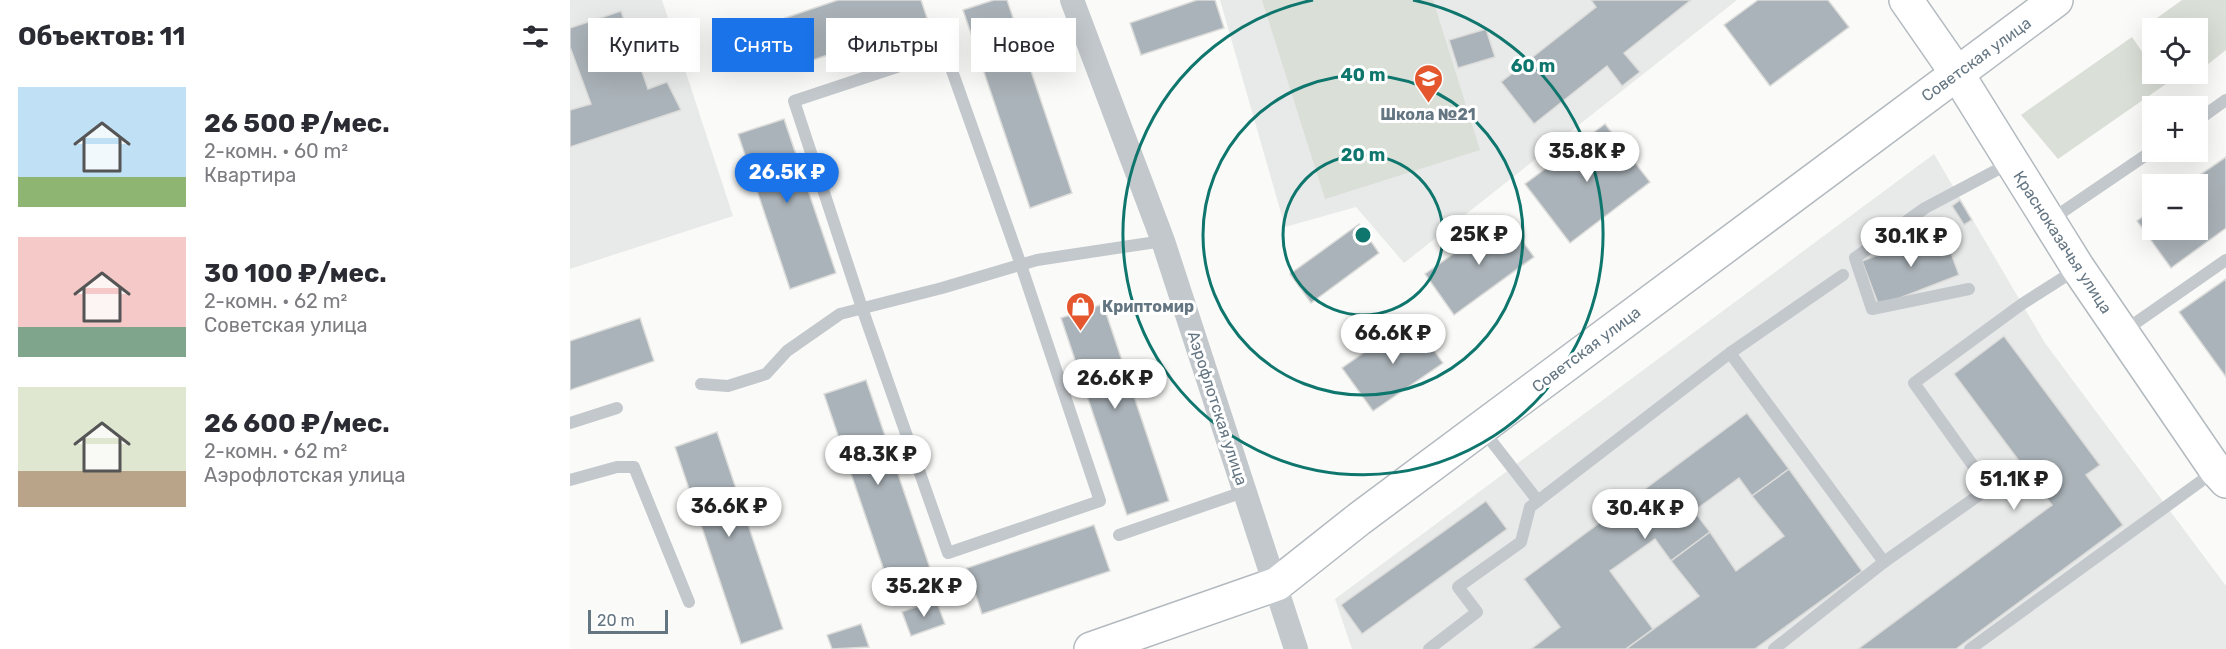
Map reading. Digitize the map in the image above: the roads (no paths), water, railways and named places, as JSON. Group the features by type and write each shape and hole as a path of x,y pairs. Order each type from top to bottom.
{"main road":[{"name":"Красноказачья улица","path":"1906,0 1956,72 2078,268 2221,475"},
{"name":"Советская улица","path":"1091,649 1277,585 1359,519 1956,72 2056,0"}],"street":[{"name":"Аэрофлотская улица","path":"1072,0 1163,241 1296,649"}],"lane":[{"path":"945,51 1021,265 1100,501 948,553 862,308 794,101 945,51"},
{"path":"2208,113 2226,100"},
{"path":"2048,222 2142,158"},
{"path":"1969,289 1872,309 1855,258 1925,208 2012,162"},
{"path":"701,384 728,386 766,374 788,351 840,314 942,288 1037,260 1163,241"},
{"path":"2122,332 2226,260"},
{"path":"1774,649 1884,562 1989,488 1914,383 2022,304 2078,268"},
{"path":"1429,649 1478,612 1458,586 1521,542 1530,507 1730,353 1843,275"},
{"path":"1730,353 1884,562"},
{"path":"570,423 618,408"},
{"path":"1481,428 1538,501"},
{"path":"570,480 617,467 634,467 689,602"},
{"path":"1970,649 2221,475"},
{"path":"1119,535 1246,491"}],"place":[{"name":"Школа №21","path":"1428,104"},
{"name":"Криптомир","path":"1081,332"}]}
